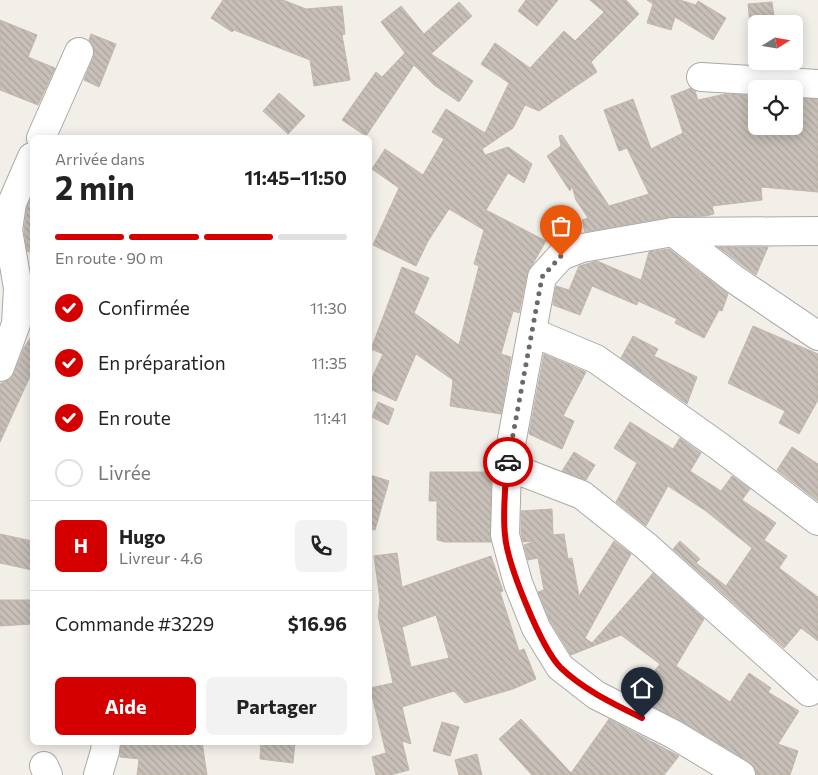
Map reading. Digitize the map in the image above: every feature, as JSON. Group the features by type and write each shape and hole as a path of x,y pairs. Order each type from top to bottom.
{"street":[{"path":"42,135 79,52"},
{"path":"701,77 818,84"},
{"path":"0,367 16,324 18,288 8,230 12,203 30,162"},
{"path":"741,775 673,734 596,695 560,667 536,628 518,583 504,535 508,466 542,277 561,256 582,248 673,232 818,231"},
{"path":"673,232 734,279 818,336"},
{"path":"532,332 596,359 720,447 818,520"},
{"path":"508,466 582,495 646,546 809,692"},
{"path":"98,775 106,751 106,745"}],"building":[{"path":"223,0 283,0 306,9 342,6 345,34 342,35 350,80 314,86 310,60 234,30 232,32 211,18"},
{"path":"526,0 558,0 537,26 518,11"},
{"path":"590,0 626,0 639,14 591,62 597,72 539,111 525,105 513,128 482,149 485,155 508,147 532,164 524,183 508,173 486,210 546,241 527,274 519,313 513,311 501,354 511,357 501,414 450,406 453,380 416,354 396,401 372,390 372,378 383,354 372,349 372,346 402,267 429,278 414,313 459,345 479,266 474,264 484,230 449,209 428,241 416,266 373,245 399,188 372,169 385,149 423,175 444,139 432,132 446,109 485,133 509,83 481,64 495,43 530,68 564,31 575,41 604,12"},
{"path":"647,0 680,0 696,5 698,1 726,18 713,40 675,17 671,30 647,23 653,4"},
{"path":"459,2 472,16 431,54 473,81 459,102 434,85 414,65 367,135 342,120 376,72 382,77 405,53 381,22 401,6 424,34"},
{"path":"772,2 774,15 749,15 748,4"},
{"path":"0,20 37,35 28,57 55,68 38,105 0,90"},
{"path":"91,34 116,44 99,87 84,80 93,58 94,50 89,40"},
{"path":"691,88 695,91 698,100 725,94 747,95 748,135 803,135 803,98 818,99 818,192 761,187 762,200 712,206 714,214 670,217 585,232 582,220 588,218 576,200 572,186 570,191 547,156 561,146 559,136 562,135 609,206 649,194 627,148 619,151 604,110 633,99 651,149 683,133 671,96"},
{"path":"279,93 305,116 288,134 263,111"},
{"path":"30,200 30,252 27,251 24,230 27,207"},
{"path":"718,247 768,247 756,275"},
{"path":"669,249 728,294 722,311 719,310 704,338 675,323 677,319 638,301 637,305 592,286 580,315 553,305 556,286 569,290 579,266 597,261 641,280 649,252"},
{"path":"753,326 818,354 818,400 799,434 779,423 785,411 728,383"},
{"path":"633,336 658,349 654,356 697,377 687,404 621,358"},
{"path":"30,338 30,376 0,442 0,384 10,379 14,373"},
{"path":"544,354 586,372 563,416 574,421 562,449 529,434"},
{"path":"378,402 394,409 388,425 372,417"},
{"path":"630,422 673,449 680,438 701,453 690,471 721,491 732,476 750,489 742,500 776,523 764,540 787,556 779,568 818,597 818,641 801,628 784,648 673,549 680,541 700,559 696,563 726,586 752,548 706,511 668,486 646,526 616,502 637,463 614,448"},
{"path":"792,447 818,464 818,501 777,470"},
{"path":"574,452 595,465 586,480 562,471"},
{"path":"430,472 491,472 491,542 445,542 437,540 437,501 429,501"},
{"path":"372,476 389,481 375,530 372,529"},
{"path":"552,509 553,535 564,534 568,559 572,558 579,596 614,541 631,554 585,638 592,643 653,573 704,619 676,666 730,702 749,673 771,688 768,692 799,711 778,744 798,751 790,775 757,775 754,767 749,762 681,721 634,697 660,664 621,635 571,655 550,621 538,592 544,590 538,558 528,560 524,545 535,541 523,542 521,533 521,511"},
{"path":"0,534 30,541 30,570 0,563"},
{"path":"397,553 402,587 491,556 503,591 500,592 519,651 524,649 536,679 513,689 465,703 454,691 402,707 411,744 402,741 409,770 390,775 376,775 372,757 386,753 372,696 372,688 393,683 378,616 380,600 374,556","holes":["436,615 449,658 411,667 402,627"]},
{"path":"0,600 30,600 30,624 0,626"},
{"path":"521,719 571,773 609,719 679,756 664,775 532,775 499,739"},
{"path":"442,722 459,727 450,756 433,751"},
{"path":"121,745 202,745 207,775 137,775 139,759 120,757"},
{"path":"261,745 295,745 293,763 260,759"},
{"path":"477,754 482,775 459,775 455,760"}],"way so far":[{"path":"508,462 542,277 561,256"}],"route":[{"path":"508,462 504,535 518,583 536,628 560,667 596,695 642,718"}]}
